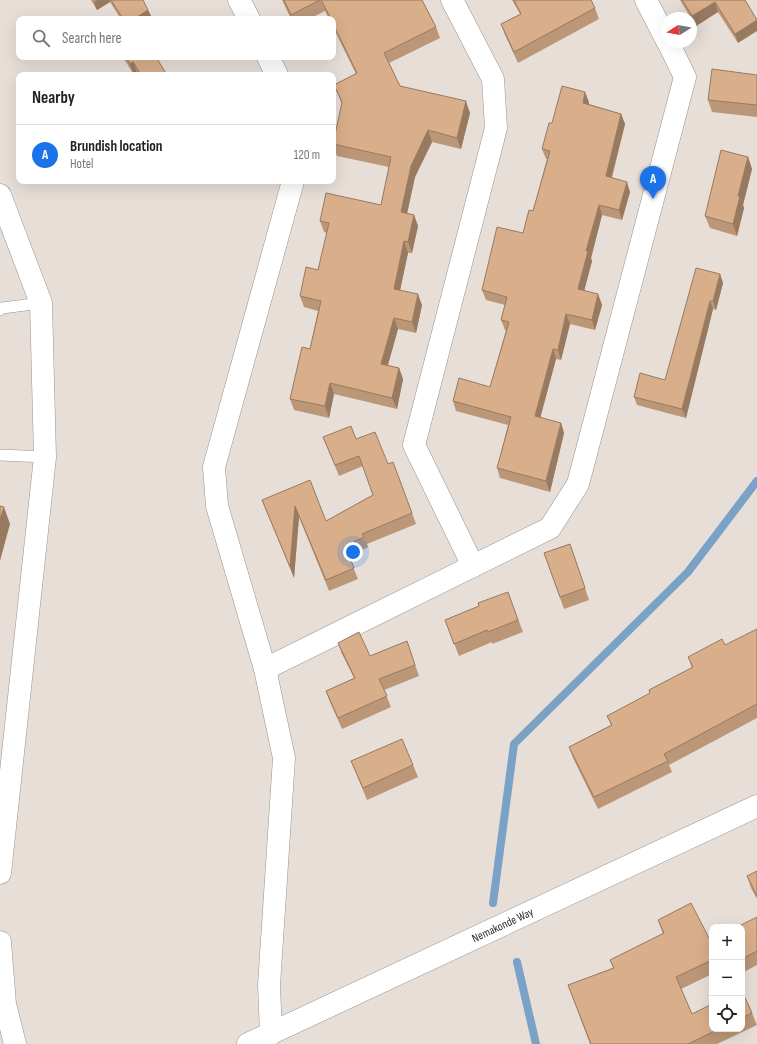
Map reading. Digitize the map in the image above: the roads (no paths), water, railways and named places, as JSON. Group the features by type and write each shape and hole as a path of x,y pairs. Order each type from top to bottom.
{"street":[{"path":"239,0 247,16"},
{"path":"452,0 493,79 496,128 414,445 473,566"},
{"path":"646,0 661,29"},
{"path":"265,669 550,528 578,484 685,77 670,48"},
{"path":"270,60 276,72"},
{"path":"271,1034 269,985 284,758 265,669 217,506 214,467 291,184"},
{"path":"0,195 41,303 45,457 0,874"},
{"name":"Nemakonde Way","path":"248,1044 757,806"},
{"path":"0,942 5,1004 15,1044"}],"lane":[{"path":"0,310 2,308 41,303"},
{"path":"0,455 45,457"}],"waterway":[{"path":"493,903 514,744 688,572 757,481"},
{"path":"517,962 536,1044"}],"place":[{"name":"Brundish location","path":"653,199"}]}
